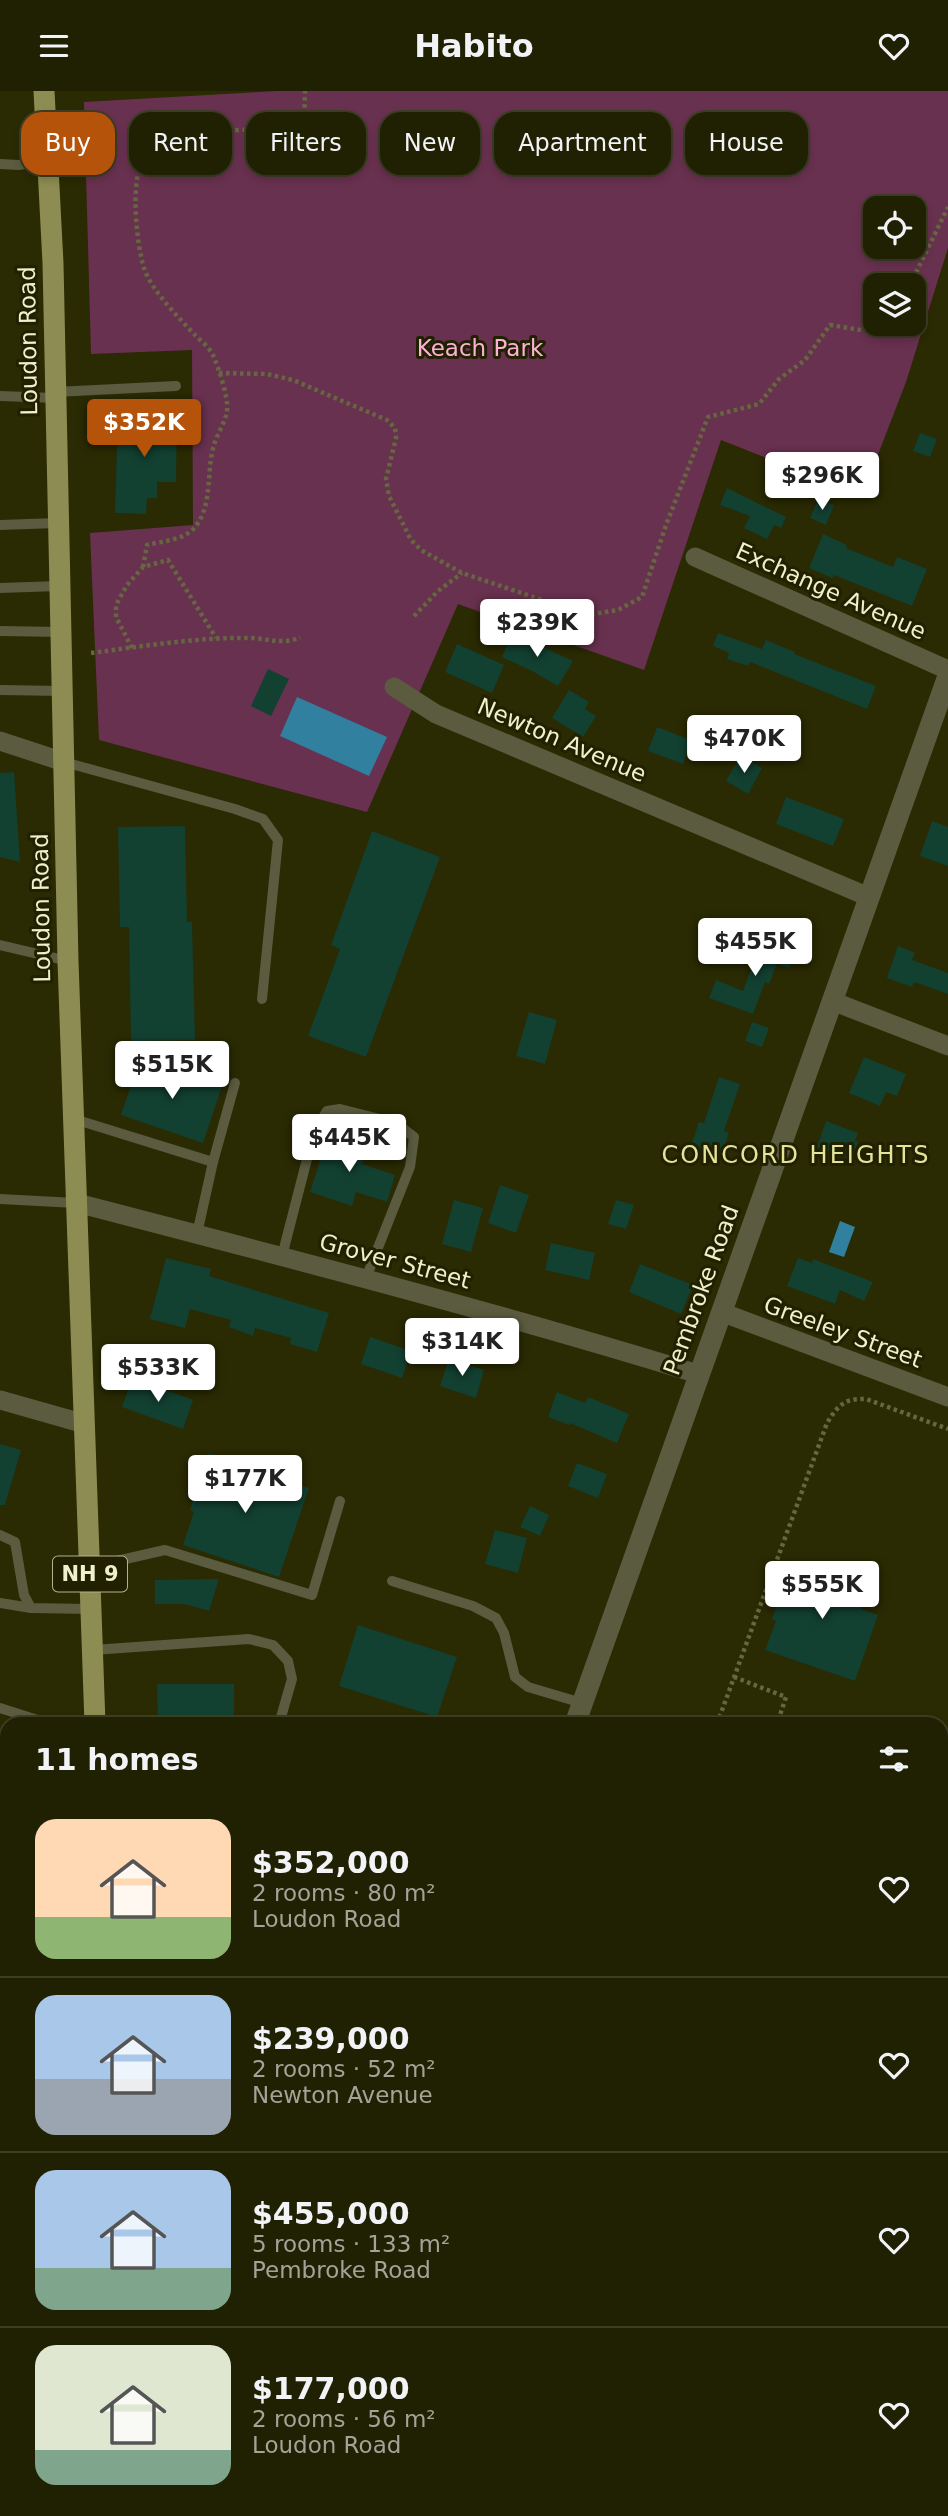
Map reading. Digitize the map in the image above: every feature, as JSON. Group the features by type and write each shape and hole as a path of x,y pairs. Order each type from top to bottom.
{"main road":[{"name":"Loudon Road","path":"44,91 45,112"},
{"name":"Loudon Road","path":"48,175 68,961 95,1717"}],"street":[{"name":"Exchange Avenue","path":"695,557 948,670"},
{"name":"Pembroke Road","path":"577,1717 869,897 940,720 948,676"},
{"name":"Newton Avenue","path":"394,687 436,713 869,897"},
{"path":"0,741 64,762"},
{"path":"832,1001 948,1046"},
{"name":"Grover Street","path":"77,1203 366,1278 698,1374"},
{"name":"Greeley Street","path":"721,1312 948,1397"},
{"path":"0,1400 85,1424"}],"lane":[{"path":"0,164 21,165"},
{"path":"0,396 55,395 176,386"},
{"path":"0,525 57,523"},
{"path":"0,588 59,586"},
{"path":"0,631 61,632"},
{"path":"0,690 63,691"},
{"path":"64,762 263,819 278,840 262,999"},
{"path":"0,945 68,961"},
{"path":"197,1234 235,1083"},
{"path":"282,1256 314,1132 327,1111 340,1109 396,1123 414,1137 410,1167 366,1278"},
{"path":"74,1119 213,1162"},
{"path":"0,1199 77,1203"},
{"path":"89,1567 165,1550 312,1595 340,1501"},
{"path":"0,1535 15,1542 24,1595 31,1608"},
{"path":"392,1581 473,1606 496,1618 504,1633 515,1677 528,1687 582,1703"},
{"path":"0,1603 31,1608 90,1609"},
{"path":"93,1650 249,1639 274,1645 288,1661 292,1679 281,1717"},
{"path":"0,1708 28,1717"}],"path":[{"path":"132,648 116,618 116,605 127,585 143,567 147,545 181,537 194,529 204,514 214,445 228,409 212,353 152,284 145,269 140,248 137,177 143,164 157,150 175,139 231,131 278,129 297,134 304,125 305,91"},
{"path":"916,273 948,207"},
{"path":"219,373 267,374 293,380 387,420 395,428 396,438 386,479 389,496 411,540 421,550 463,573 587,615 618,610 642,597 666,525 708,417 760,404 779,379 805,360 830,324 863,329"},
{"path":"143,567 168,560 216,638"},
{"path":"414,616 438,591 463,573"},
{"path":"91,653 216,638 290,642 300,637"},
{"path":"719,1717 827,1423 840,1403 853,1398 866,1399 948,1429"},
{"path":"734,1677 786,1697 779,1717"}],"green space":[{"name":"Keach Park","path":"276,91 948,91 948,248 926,318 926,273 863,273 863,336 920,336 906,382 862,496 721,440 644,670 458,604 367,812 99,740 90,533 193,525 192,350 91,354 86,175 115,175 115,112 84,112 84,102"}],"water":[{"path":"297,697 387,737 369,776 280,736"},
{"path":"840,1221 855,1227 844,1257 829,1252"}],"building":[{"path":"118,413 177,415 176,482 157,482 157,498 147,498 146,514 115,513"},
{"path":"920,433 937,439 930,457 913,451"},
{"path":"727,488 786,517 781,528 774,525 767,539 744,528 750,516 720,505"},
{"path":"818,499 834,505 826,525 810,518"},
{"path":"823,534 847,545 846,548 893,567 897,557 927,569 912,606 809,568"},
{"path":"512,633 573,661 558,686 502,657"},
{"path":"718,633 762,649 766,640 795,652 794,654 876,686 867,709 750,662 748,666 727,659 729,653 713,646"},
{"path":"457,644 504,665 492,693 445,672"},
{"path":"268,669 289,679 271,716 251,706"},
{"path":"569,690 589,702 585,709 596,716 583,737 552,718"},
{"path":"657,727 691,740 683,764 648,751"},
{"path":"741,755 762,768 748,794 726,781"},
{"path":"14,772 20,862 0,857 0,773"},
{"path":"786,797 844,819 833,846 776,824"},
{"path":"932,821 948,827 948,866 920,856"},
{"path":"185,826 187,922 192,922 195,1040 131,1041 129,927 120,927 118,827"},
{"path":"372,831 440,857 366,1057 308,1036 340,949 331,945"},
{"path":"771,937 797,947 789,968 777,963 769,984 765,982 753,1014 709,998 716,980 743,991 756,955 763,958"},
{"path":"898,946 915,953 912,960 948,973 948,994 914,982 912,987 887,978"},
{"path":"529,1012 557,1020 545,1064 516,1056"},
{"path":"752,1022 769,1028 762,1047 745,1041"},
{"path":"864,1057 906,1074 897,1096 886,1092 880,1106 849,1093"},
{"path":"140,1059 222,1086 203,1143 121,1115"},
{"path":"719,1077 740,1084 724,1131 729,1133 721,1156 691,1146 699,1122 704,1123"},
{"path":"826,1121 858,1133 852,1159 817,1147"},
{"path":"328,1136 367,1148 362,1164 395,1175 387,1202 356,1192 352,1206 310,1192"},
{"path":"500,1185 529,1195 516,1233 488,1223"},
{"path":"454,1200 483,1208 471,1252 442,1244"},
{"path":"616,1200 634,1205 626,1229 608,1224"},
{"path":"551,1243 595,1253 589,1280 545,1270"},
{"path":"166,1258 211,1269 209,1276 329,1313 317,1352 290,1344 291,1338 255,1328 253,1336 229,1327 231,1320 190,1309 185,1328 150,1319"},
{"path":"798,1258 812,1263 813,1259 873,1282 864,1301 840,1290 835,1304 787,1286"},
{"path":"640,1264 693,1285 681,1314 629,1292"},
{"path":"370,1337 411,1351 402,1378 361,1364"},
{"path":"449,1359 484,1370 476,1398 440,1386"},
{"path":"132,1378 193,1400 183,1429 122,1407"},
{"path":"557,1392 585,1403 588,1397 629,1414 617,1443 570,1423 569,1425 548,1417"},
{"path":"0,1444 21,1450 5,1505 0,1505"},
{"path":"209,1453 309,1488 279,1577 183,1545 194,1512 190,1510"},
{"path":"577,1463 607,1474 598,1498 568,1486"},
{"path":"530,1506 549,1515 540,1536 520,1527"},
{"path":"495,1530 527,1538 518,1573 485,1564"},
{"path":"793,1560 869,1587 861,1609 878,1615 855,1681 765,1650 776,1621 772,1619"},
{"path":"219,1579 209,1611 185,1604 155,1604 155,1580"},
{"path":"358,1625 457,1657 437,1717 339,1686"},
{"path":"157,1684 234,1684 234,1717 158,1717"}],"district":[{"name":"CONCORD HEIGHTS","path":"796,1155"}]}
